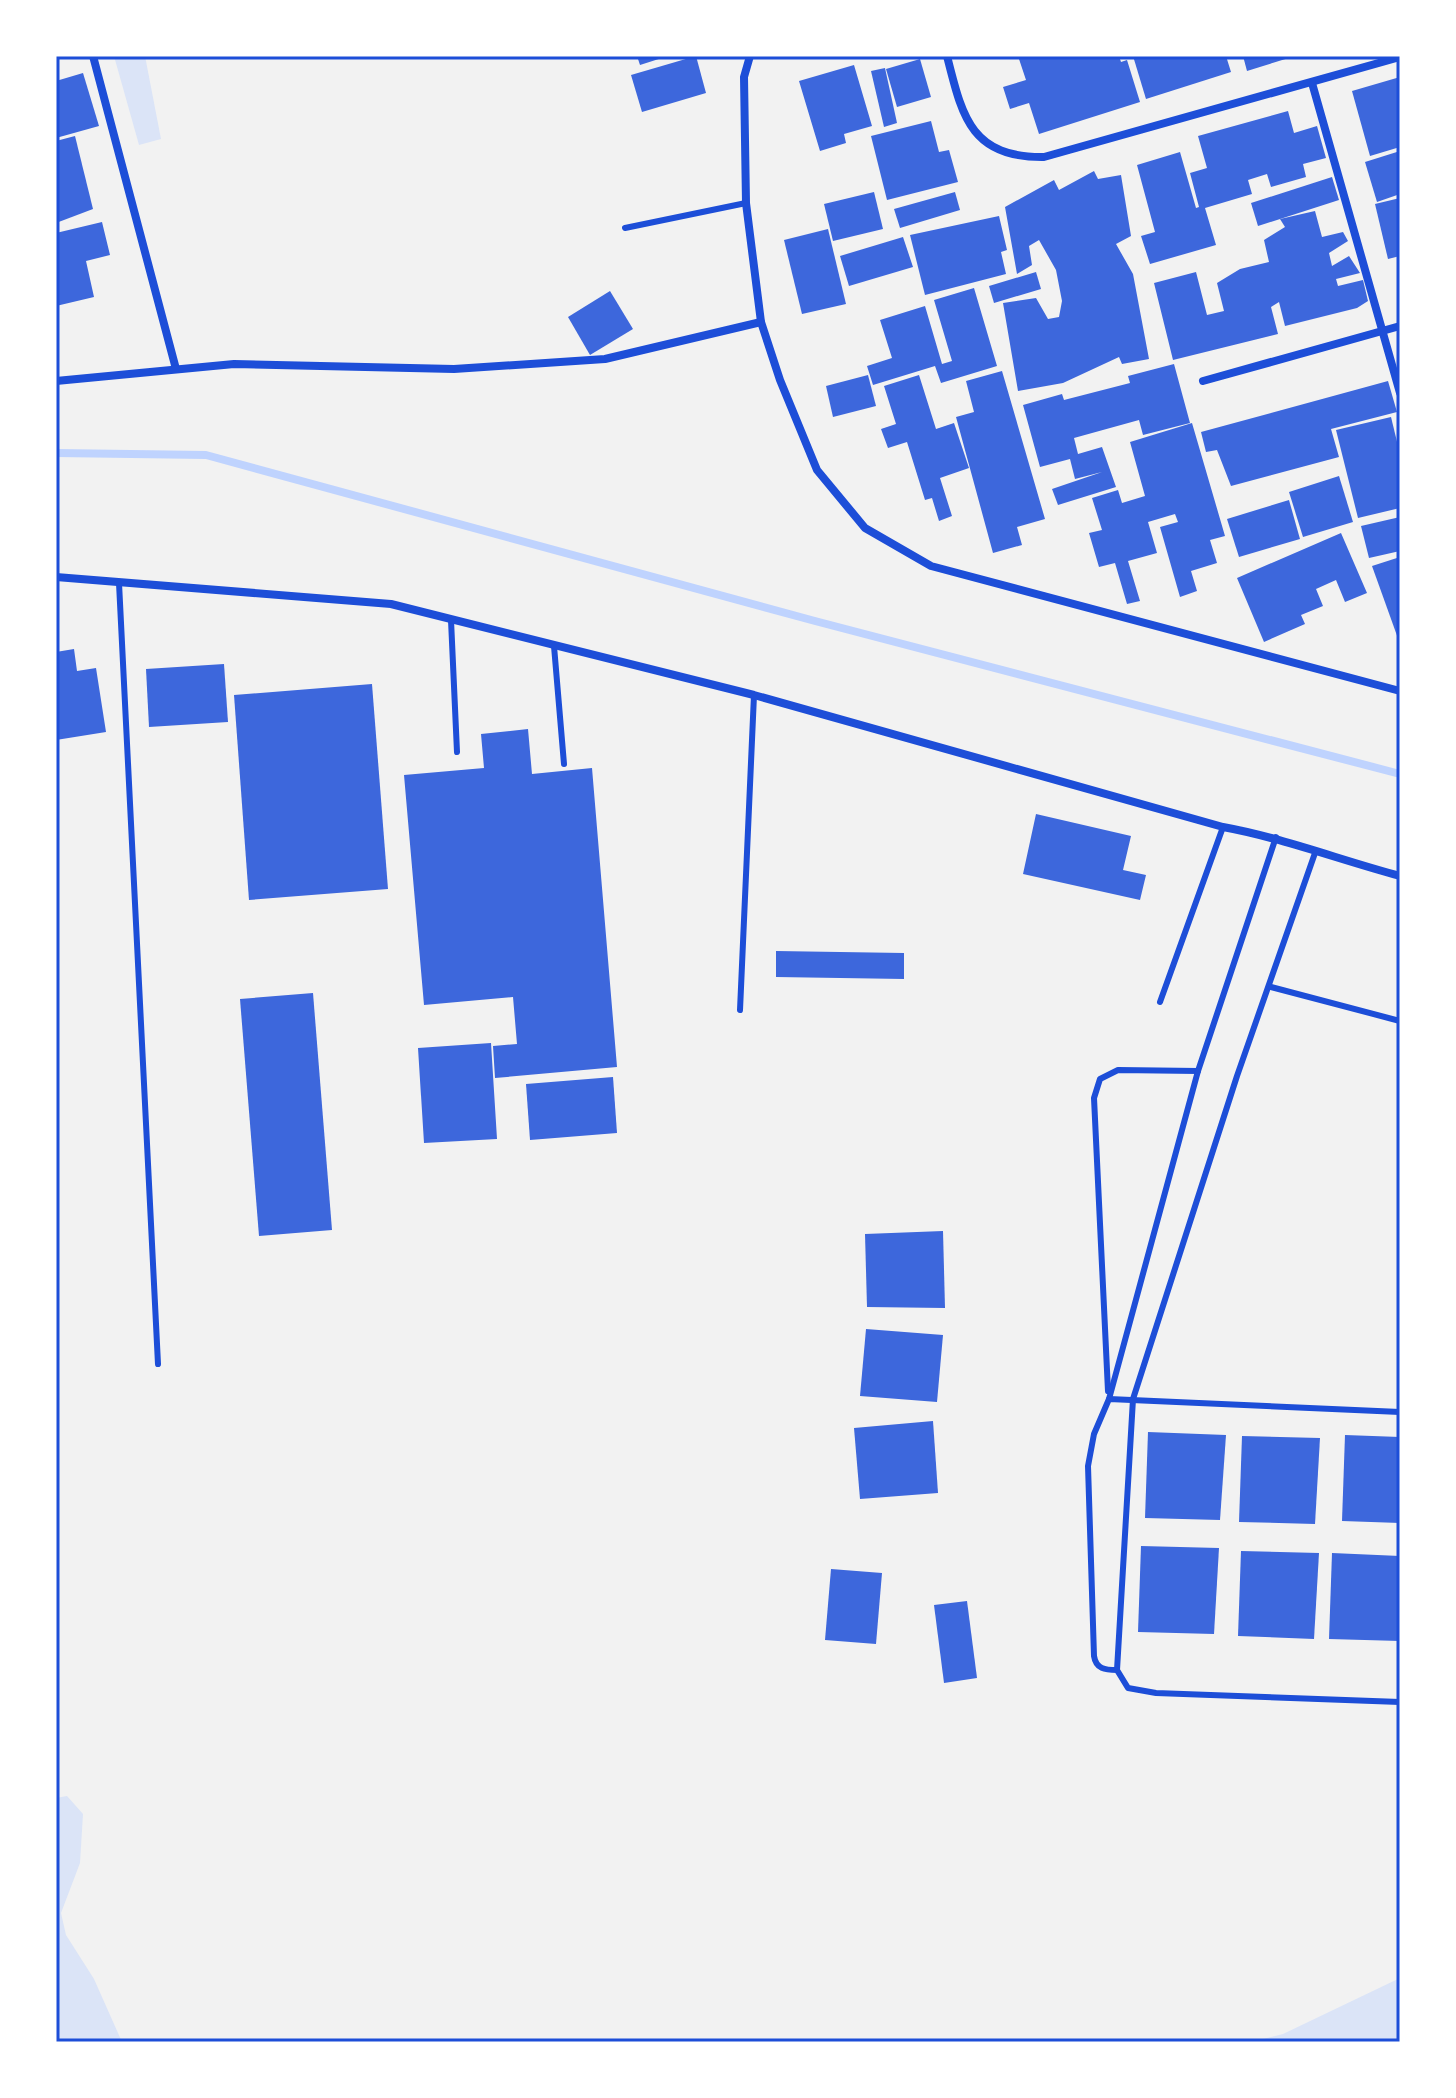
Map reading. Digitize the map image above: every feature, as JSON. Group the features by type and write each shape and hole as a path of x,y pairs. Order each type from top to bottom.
{"street":[{"path":"93,56 176,369"},
{"path":"750,56 744,77 746,203 761,322 817,470 865,528 931,566 1400,691"},
{"path":"947,56 963,116 980,137 1023,157 1044,157 1396,58"},
{"path":"1312,83 1400,393"},
{"path":"56,381 234,364 454,369 605,359 761,322"},
{"path":"1203,381 1400,326"},
{"path":"56,577 391,604 754,695 1223,827 1276,837 1315,853 1400,876"}],"lane":[{"path":"625,228 746,203"},
{"path":"119,583 158,1364"},
{"path":"451,620 457,752"},
{"path":"554,646 564,764"},
{"path":"740,1010 754,695"},
{"path":"1160,1002 1223,827"},
{"path":"1117,1670 1103,1670 1095,1663 1094,1656 1088,1466 1094,1434 1109,1399 1198,1071 1276,837"},
{"path":"1315,853 1271,987 1237,1076 1133,1399 1117,1670 1128,1688 1156,1693 1400,1702"},
{"path":"1271,987 1400,1021"},
{"path":"1109,1399 1094,1098 1100,1079 1118,1070 1198,1071"},
{"path":"1109,1399 1400,1412"}],"shaded area":[{"path":"114,56 145,56 161,139 139,145"},
{"path":"67,1796 83,1814 80,1863 61,1913 66,1935 94,1979 122,2042 56,2042 56,1798"},
{"path":"1400,1978 1400,2042 1251,2042 1283,2034"}],"building":[{"path":"637,56 665,56 665,57 640,65"},
{"path":"696,56 706,93 642,112 631,75"},
{"path":"1018,56 1119,56 1121,62 1127,60 1140,102 1039,134 1029,103 1010,109 1003,87 1026,80"},
{"path":"1133,56 1226,56 1231,72 1146,99"},
{"path":"1243,56 1292,56 1292,57 1247,71"},
{"path":"920,59 931,97 897,107 886,69"},
{"path":"854,65 872,126 844,134 846,143 820,151 799,81"},
{"path":"885,68 897,123 884,127 871,71"},
{"path":"83,73 99,126 56,138 56,81"},
{"path":"1400,77 1400,147 1370,156 1352,91"},
{"path":"1288,111 1294,133 1317,126 1326,158 1303,164 1306,177 1271,187 1267,174 1248,180 1252,194 1205,208 1216,245 1150,264 1141,236 1155,232 1137,165 1180,152 1196,208 1199,207 1190,173 1207,168 1198,136"},
{"path":"931,121 939,152 949,150 958,182 887,200 871,136"},
{"path":"75,136 93,209 56,223 56,141"},
{"path":"1400,151 1400,194 1377,202 1365,162"},
{"path":"1094,171 1098,179 1121,175 1131,236 1116,244 1133,274 1149,359 1122,364 1119,357 1063,383 1018,391 1003,303 1036,298 1048,319 1059,317 1062,301 1056,270 1039,240 1029,246 1032,265 1017,274 1005,207 1054,180 1059,190"},
{"path":"1332,177 1339,200 1258,226 1251,203"},
{"path":"874,192 883,229 833,241 824,204"},
{"path":"955,192 960,210 900,228 894,209"},
{"path":"1400,198 1400,256 1388,259 1375,204"},
{"path":"1315,211 1322,237 1343,232 1348,241 1329,253 1332,266 1349,256 1360,273 1336,279 1338,286 1363,280 1368,301 1357,308 1285,326 1279,302 1271,307 1278,334 1173,360 1154,283 1196,272 1207,315 1224,311 1217,283 1240,269 1269,262 1264,240 1285,227 1280,219"},
{"path":"999,216 1007,250 1001,252 1006,274 925,295 910,235"},
{"path":"102,222 110,255 86,261 94,297 56,306 56,233"},
{"path":"828,229 846,304 802,314 784,240"},
{"path":"903,237 913,267 849,286 840,256"},
{"path":"1036,272 1041,289 994,303 989,286"},
{"path":"974,288 997,366 941,383 935,366 873,385 867,366 892,358 880,320 925,306 942,364 952,361 934,300"},
{"path":"610,291 633,329 590,355 568,317"},
{"path":"1174,364 1190,423 1143,435 1139,420 1074,438 1078,454 1102,447 1116,487 1058,505 1052,489 1102,472 1075,479 1070,459 1040,467 1023,405 1062,394 1064,400 1130,383 1128,376"},
{"path":"1002,371 1045,519 1017,527 1022,545 993,553 956,417 974,412 966,381"},
{"path":"868,375 876,406 833,417 826,386"},
{"path":"919,375 936,429 954,423 969,468 940,478 952,516 939,521 932,498 925,500 907,442 888,448 881,429 896,424 884,386"},
{"path":"1388,381 1397,412 1331,429 1339,457 1231,486 1217,450 1206,452 1201,432"},
{"path":"1391,417 1400,454 1400,508 1358,518 1336,430"},
{"path":"1192,423 1225,536 1210,540 1217,563 1191,571 1197,591 1180,597 1160,527 1178,522 1175,514 1148,522 1157,553 1128,561 1140,601 1127,604 1115,563 1099,567 1089,533 1102,530 1092,498 1118,490 1122,503 1145,496 1130,442"},
{"path":"1339,476 1353,522 1303,537 1289,492"},
{"path":"1289,500 1300,539 1239,557 1227,519"},
{"path":"1400,517 1400,551 1369,558 1361,526"},
{"path":"1341,533 1367,593 1345,602 1336,580 1316,589 1323,606 1301,615 1305,624 1264,642 1237,578"},
{"path":"1400,557 1400,644 1372,566"},
{"path":"74,649 77,671 96,668 106,732 56,740 56,652"},
{"path":"224,664 228,722 149,727 146,669"},
{"path":"372,684 388,889 249,900 234,695"},
{"path":"528,729 532,774 592,768 617,1067 495,1078 493,1046 517,1044 513,997 424,1005 404,775 484,768 481,734"},
{"path":"1036,814 1131,836 1123,870 1146,875 1140,900 1023,874"},
{"path":"776,951 904,953 904,979 776,977"},
{"path":"313,993 332,1230 259,1236 240,999"},
{"path":"491,1043 497,1139 424,1143 418,1048"},
{"path":"613,1077 617,1133 530,1140 526,1084"},
{"path":"943,1231 945,1308 867,1307 865,1234"},
{"path":"866,1329 943,1335 937,1402 860,1396"},
{"path":"933,1421 938,1493 860,1499 854,1428"},
{"path":"1148,1432 1226,1435 1220,1520 1145,1518"},
{"path":"1345,1435 1400,1437 1400,1523 1342,1521"},
{"path":"1242,1436 1320,1438 1315,1524 1239,1522"},
{"path":"1141,1546 1219,1548 1214,1634 1138,1632"},
{"path":"1241,1551 1319,1553 1314,1639 1238,1636"},
{"path":"1332,1553 1400,1556 1400,1641 1329,1639"},
{"path":"831,1569 882,1573 876,1644 825,1640"},
{"path":"967,1601 977,1678 944,1683 934,1605"}],"waterway":[{"path":"56,453 206,455 815,621 1400,774"}]}
